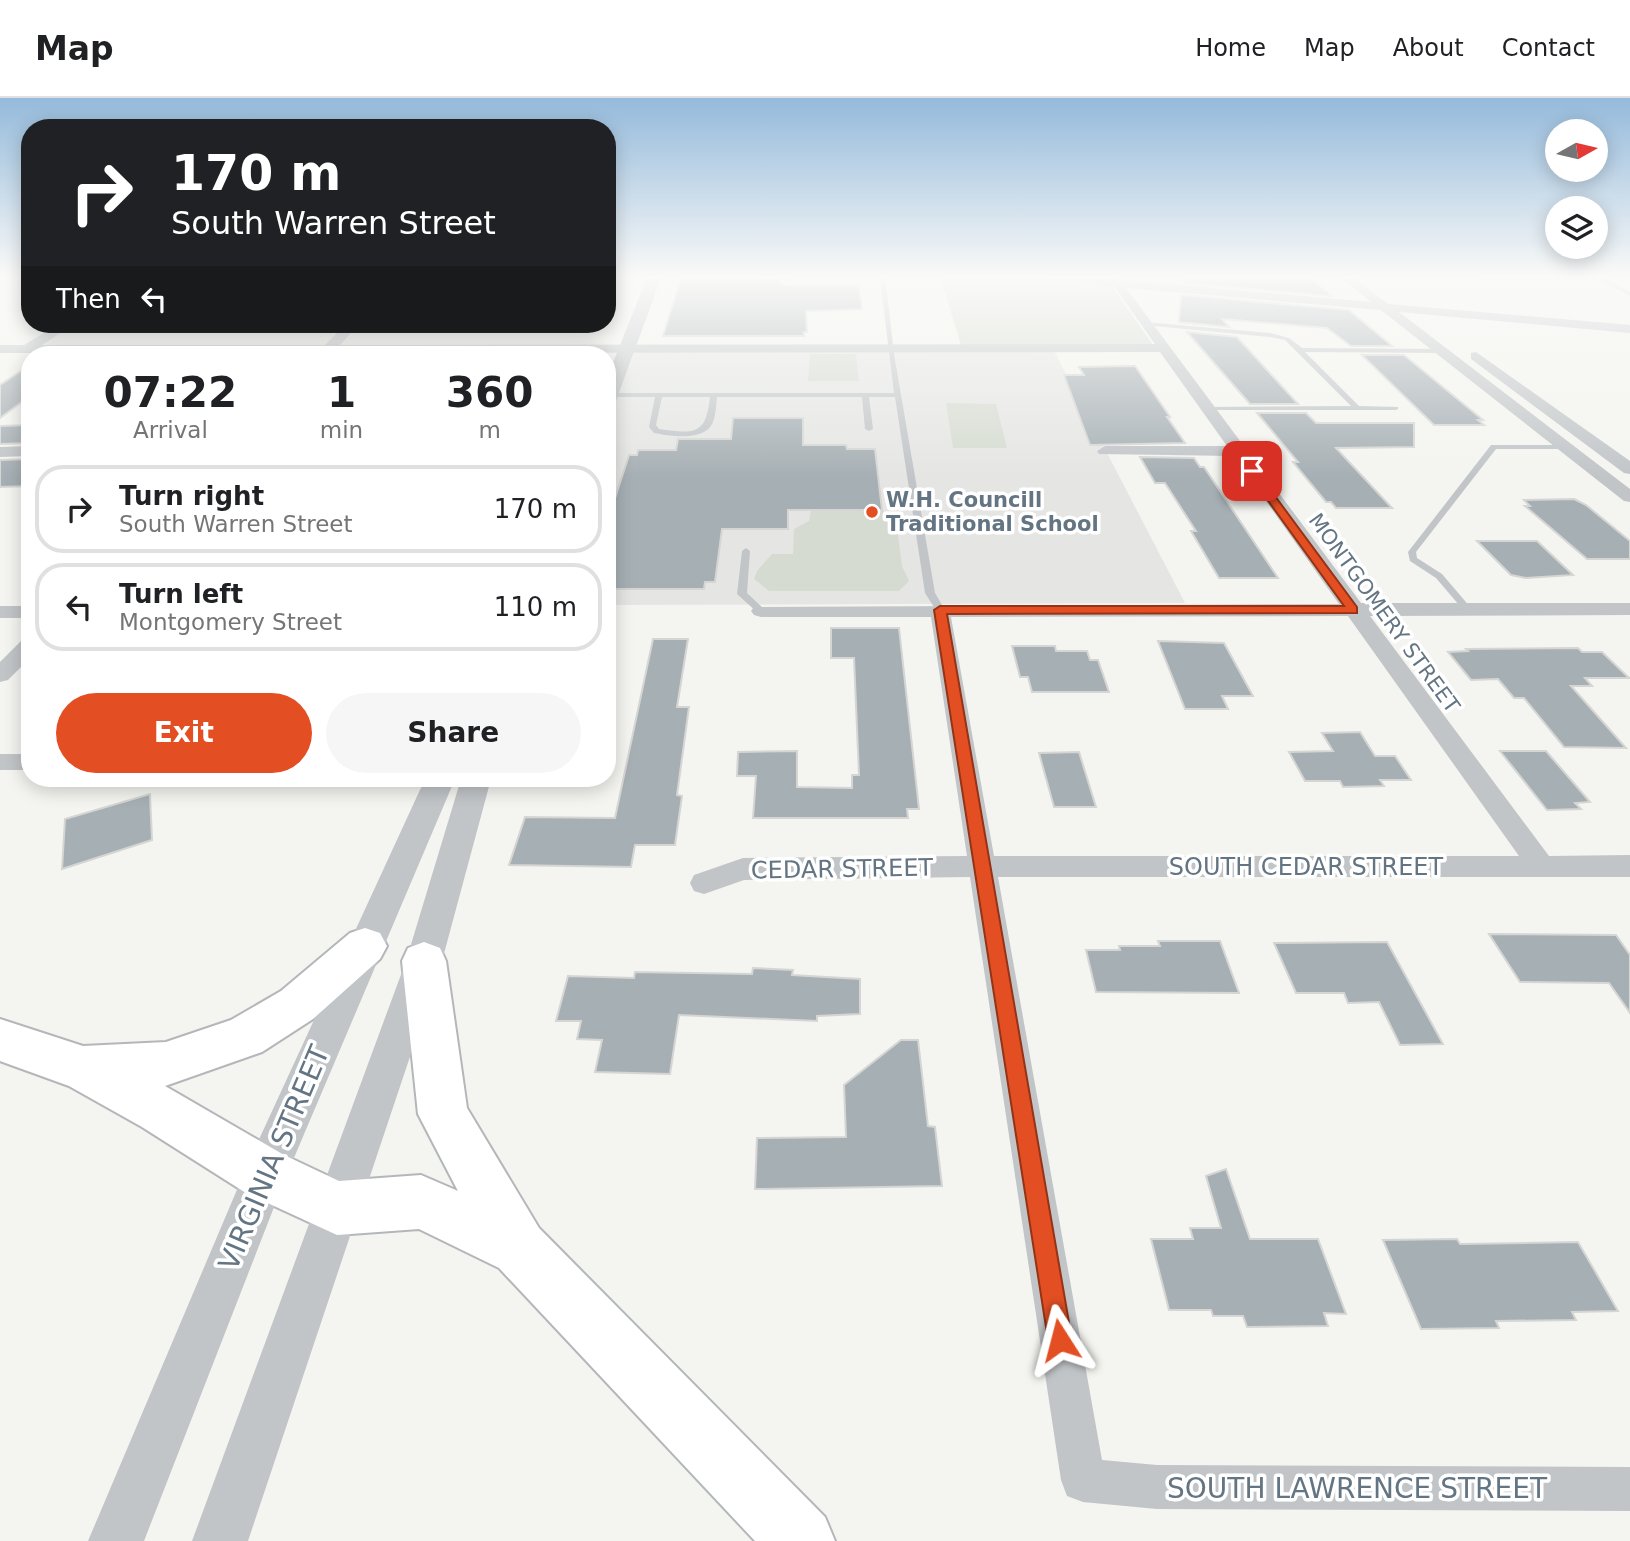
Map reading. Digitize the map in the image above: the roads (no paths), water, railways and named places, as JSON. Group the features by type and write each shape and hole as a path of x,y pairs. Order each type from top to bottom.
{"highway":[{"path":"84,1069 166,1064 245,1037 297,1006 365,946"},
{"path":"424,961 443,1114 519,1248 801,1541"},
{"path":"0,1040 84,1069 160,1110 265,1174 337,1208 421,1202 519,1248"}],"street":[{"path":"616,377 629,342"},
{"name":"MONTGOMERY STREET","path":"1159,342 1541,866"},
{"path":"1430,342 1630,497"},
{"path":"616,348 1163,348"},
{"path":"1441,351 1464,348 1630,468"},
{"path":"0,349 21,349"},
{"path":"0,366 21,353"},
{"path":"1565,447 1630,450"},
{"path":"1105,451 1237,451"},
{"path":"0,452 21,452"},
{"path":"761,611 1630,609"},
{"path":"940,610 983,868"},
{"path":"0,612 21,612"},
{"path":"0,675 21,654"},
{"path":"0,762 21,762"},
{"name":"VIRGINIA STREET","path":"116,1541 265,1174 436,787"},
{"path":"220,1541 424,961 474,787"},
{"name":"SOUTH CEDAR STREET","path":"983,868 1630,866"},
{"name":"CEDAR STREET","path":"704,883 743,869 983,868"},
{"name":"SOUTH LAWRENCE STREET","path":"983,868 1083,1480 1157,1487 1630,1489"}],"lane":[{"path":"891,342 930,593 940,610"},
{"path":"1291,342 1357,408"},
{"path":"1300,350 1441,351"},
{"path":"659,396 652,425 657,431 693,432 704,429 709,424 715,395"},
{"path":"865,395 869,429"},
{"path":"616,398 898,395"},
{"path":"1206,408 1396,408"},
{"path":"1468,610 1439,576 1413,559 1412,552 1494,447 1565,447"},
{"path":"746,551 742,594 761,611"}],"place":[{"name":"W.H. Councill Traditional School","path":"872,512"}]}
